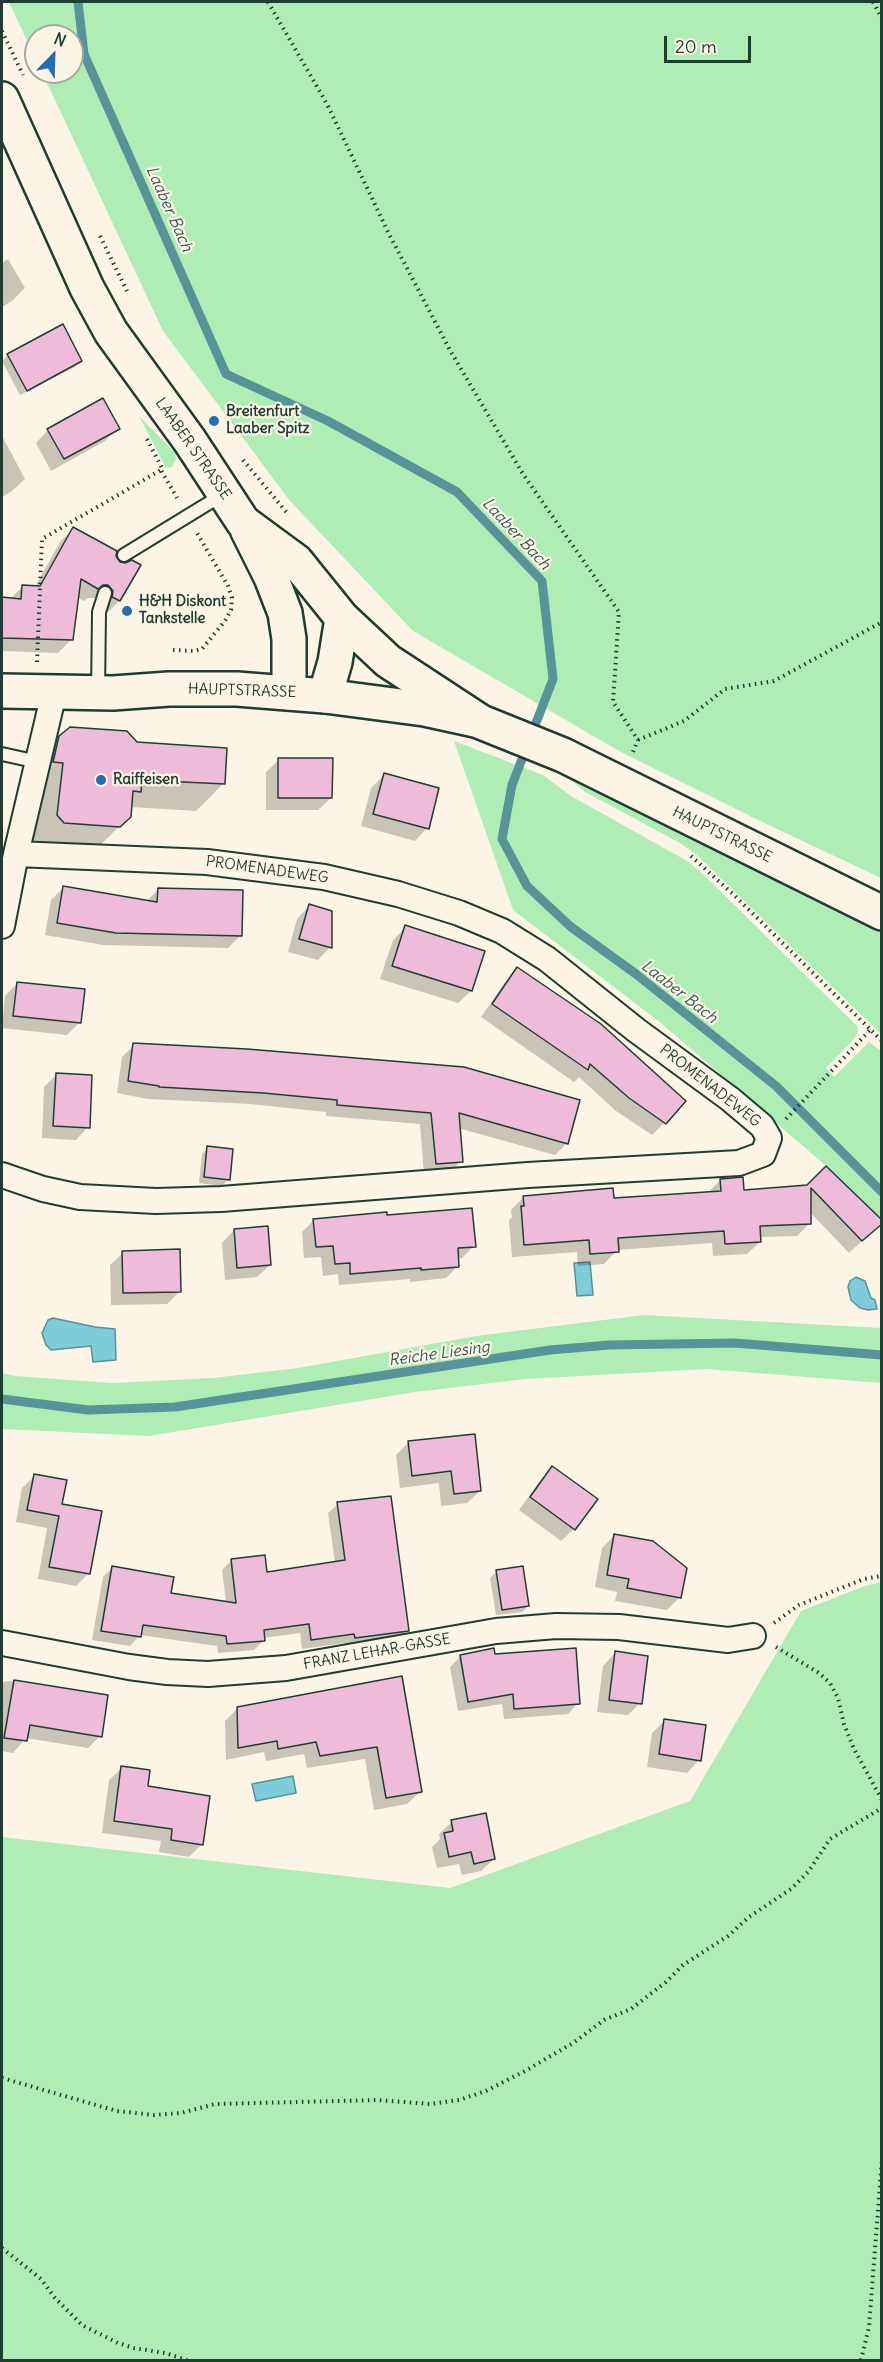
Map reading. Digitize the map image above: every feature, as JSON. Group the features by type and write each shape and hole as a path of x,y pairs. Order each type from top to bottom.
{"main road":[{"name":"LAABER STRASSE","path":"13,89 87,288 111,332 190,441 243,522 296,561 342,618 388,661 484,723"},
{"path":"243,522 271,578 285,613 289,639 289,693"},
{"path":"325,696 335,662 342,618"},
{"name":"HAUPTSTRASSE","path":"2,691 98,693 169,689 237,689 325,696 424,710 484,723 562,754 882,914"}],"street":[{"path":"2,926 16,854 54,693"},
{"name":"PROMENADEWEG","path":"2,1175 43,1189 80,1197 156,1201 221,1199 528,1175 739,1163 763,1154 769,1138 762,1126 730,1099 636,1030 547,959 502,931 459,913 398,894 324,877 207,862 16,854"},
{"name":"FRANZ LEHAR-GASSE","path":"2,1643 167,1672 208,1674 286,1668 496,1631 556,1626 619,1627 728,1640 753,1636"}],"lane":[{"path":"124,555 223,494"},
{"path":"98,693 99,612 105,593"},
{"path":"2,754 38,762"}],"path":[{"path":"268,2 327,104 390,236 451,352 523,474 619,612 612,702 638,740"},
{"path":"873,2 882,19"},
{"path":"2,31 13,89"},
{"path":"95,225 130,298"},
{"path":"242,459 290,517"},
{"path":"37,662 42,538 161,470 228,586 232,598 231,610 225,621 202,649 173,650"},
{"path":"628,763 638,740 684,721 725,690 774,681 882,622"},
{"path":"683,852 693,857 734,895 882,1041"},
{"path":"790,1116 870,1030"},
{"path":"882,1576 864,1579 799,1605 753,1636 801,1661 830,1683 838,1698 844,1724 854,1749 882,1800"},
{"path":"2,2078 117,2111 154,2115 181,2113 214,2104 378,2100 430,2104 459,2100 486,2091 525,2071 573,2043 604,2020 631,2009 666,1982 682,1965 728,1936 749,1917 791,1889 808,1872 830,1839 882,1808"},
{"path":"861,2361 869,2327 882,2159"},
{"path":"2,2248 41,2279 63,2307 82,2325 126,2346 165,2353 187,2361"}],"green space":[{"path":"9,2 881,2 881,878 619,751 413,631 290,501 163,331 48,84 84,84 84,24 24,24 24,34"},
{"path":"139,416 175,453 176,459 172,467 166,468"},
{"path":"454,741 543,775 571,796 689,862 706,877 858,1027 855,1038 826,1068 834,1077 869,1042 881,1051 881,1220 826,1166 661,1023 513,910"},
{"path":"569,778 881,931 881,1034 698,856 680,843 585,792"},
{"path":"644,1315 881,1328 881,1383 707,1369 526,1379 415,1392 149,1436 2,1429 2,1373 15,1376 112,1383 213,1378 298,1368 476,1336"},
{"path":"881,1582 881,2360 2,2360 2,1837 450,1888 690,1801 801,1611"}],"water":[{"path":"590,1262 593,1295 577,1296 574,1263"},
{"path":"856,1277 865,1281 877,1309 860,1308 851,1300 848,1287 850,1281"},
{"path":"53,1318 115,1329 116,1360 93,1362 91,1346 51,1350 46,1345 42,1333 48,1320"},
{"path":"293,1776 296,1793 256,1801 252,1784"}],"building":[{"path":"63,324 82,361 27,391 7,354"},
{"path":"103,398 120,429 64,459 47,429"},
{"path":"73,527 117,551 116,556 120,562 125,563 132,560 141,565 120,601 112,597 113,591 108,585 103,585 98,589 81,579 73,640 2,638 2,597 21,599 22,585 40,586"},
{"name":"Raiffeisen","path":"70,727 127,731 137,742 227,748 225,784 142,780 141,792 133,791 131,817 120,827 64,823 57,815 63,763 53,762 59,736"},
{"path":"278,758 333,758 332,798 278,798"},
{"path":"384,773 439,788 429,829 373,814"},
{"path":"63,886 157,902 158,888 243,890 242,936 116,933 57,923"},
{"path":"309,904 332,911 332,948 299,939"},
{"path":"405,925 485,951 472,991 392,966"},
{"path":"517,967 601,1024 686,1101 666,1124 629,1098 590,1064 588,1070 492,1004"},
{"path":"17,982 85,989 81,1023 13,1016"},
{"path":"133,1043 247,1049 464,1067 580,1100 568,1144 459,1113 463,1162 436,1164 431,1113 337,1105 337,1100 159,1087 128,1081"},
{"path":"56,1073 92,1075 90,1128 53,1126"},
{"path":"207,1146 233,1149 230,1180 204,1177"},
{"path":"826,1166 882,1220 882,1224 862,1241 811,1188 811,1224 760,1226 761,1242 725,1244 724,1231 618,1238 619,1252 590,1254 589,1240 524,1245 521,1206 524,1206 523,1196 613,1188 614,1198 721,1191 720,1179 743,1177 744,1190 807,1185"},
{"path":"472,1208 476,1247 458,1248 459,1267 350,1274 350,1263 335,1264 333,1246 316,1247 313,1219 387,1212 387,1215"},
{"path":"268,1226 271,1265 237,1268 234,1229"},
{"path":"180,1249 181,1292 123,1293 122,1251"},
{"path":"475,1434 481,1491 454,1494 451,1471 412,1476 408,1441"},
{"path":"552,1466 598,1499 575,1530 530,1497"},
{"path":"34,1474 67,1480 62,1504 102,1511 90,1574 49,1567 59,1516 27,1510"},
{"path":"391,1496 409,1631 355,1638 354,1634 311,1640 309,1624 264,1630 265,1641 227,1644 226,1636 143,1625 141,1637 101,1631 112,1566 174,1577 171,1593 236,1603 231,1559 265,1555 267,1572 345,1560 337,1502"},
{"path":"614,1534 653,1541 687,1568 681,1598 627,1588 629,1579 607,1575"},
{"path":"523,1566 529,1606 502,1610 496,1570"},
{"path":"494,1648 495,1654 576,1648 580,1704 514,1709 513,1694 468,1702 460,1655"},
{"path":"615,1651 648,1656 642,1704 609,1700"},
{"path":"402,1676 422,1792 386,1798 377,1747 320,1756 316,1742 278,1749 277,1741 238,1748 237,1707"},
{"path":"14,1680 108,1695 102,1737 30,1725 27,1741 4,1738"},
{"path":"664,1719 706,1725 701,1761 659,1754"},
{"path":"121,1766 150,1770 148,1786 210,1796 203,1845 171,1840 172,1829 114,1821"},
{"path":"486,1813 495,1859 474,1864 471,1852 449,1857 444,1833 453,1831 451,1820"}],"waterway":[{"name":"Laaber Bach","path":"78,2 84,54 226,374 328,421 457,492 542,581 553,679 512,785 502,839 527,886 571,927 636,974 776,1086 882,1192"},
{"name":"Reiche Liesing","path":"2,1399 88,1410 175,1407 550,1350 609,1345 735,1343 882,1355"}],"place":[{"name":"Breitenfurt Laaber Spitz","path":"214,421"},
{"name":"H&H Diskont Tankstelle","path":"127,611"},
{"name":"Raiffeisen","path":"101,780"}]}
